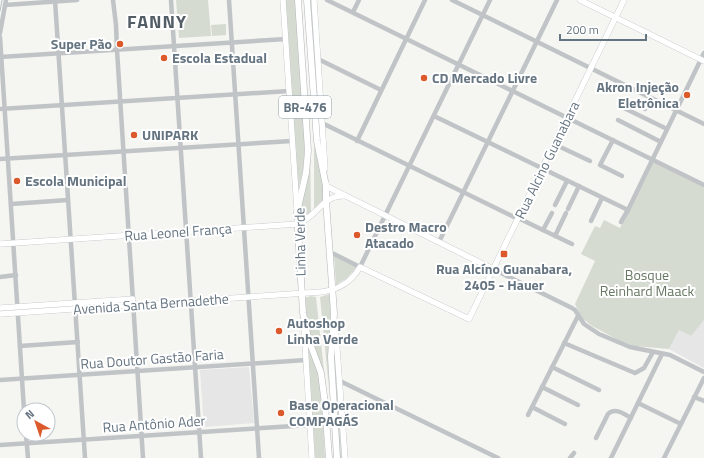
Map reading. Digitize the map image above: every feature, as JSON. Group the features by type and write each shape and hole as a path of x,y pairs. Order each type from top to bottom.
{"highway":[{"name":"Linha Verde","path":"298,0 308,156 306,173 297,212 303,313 308,338 321,373 329,458"},
{"name":"Linha Verde","path":"307,0 317,141 326,186 333,290 334,313 331,357 337,458"}],"main road":[{"path":"283,0 297,212"},
{"path":"314,0 326,186 494,269"},
{"path":"580,0 702,60"},
{"name":"Rua Alcino Guanabara","path":"360,267 469,319 624,0"},
{"path":"326,201 334,197 346,196"},
{"name":"Rua Leonel França","path":"0,244 298,224 312,216 326,201"},
{"path":"333,290 350,279 360,267"},
{"name":"Avenida Santa Bernadethe","path":"0,314 18,310 133,302 191,302 302,294 333,290"},
{"name":"Avenida Santa Bernadethe","path":"0,308 18,310"},
{"path":"303,313 312,458"},
{"path":"334,313 345,458"}],"street":[{"path":"0,32 6,2 77,0"},
{"path":"113,0 116,25 144,458"},
{"path":"171,0 201,458"},
{"path":"229,0 259,458"},
{"path":"327,0 704,185"},
{"path":"353,12 359,0"},
{"path":"357,141 425,0"},
{"path":"452,0 704,124"},
{"path":"330,252 360,267 490,0"},
{"path":"439,242 557,0"},
{"path":"55,1 85,458"},
{"path":"0,37 2,109 8,158 24,402"},
{"path":"1,57 286,39"},
{"path":"621,222 702,60 704,53"},
{"path":"318,59 381,90"},
{"path":"2,109 289,91"},
{"path":"645,109 651,98"},
{"path":"624,108 667,128"},
{"path":"434,116 628,210"},
{"path":"618,120 661,142"},
{"path":"322,124 572,244"},
{"path":"612,140 600,165 622,176"},
{"path":"0,159 292,141"},
{"path":"554,144 590,161"},
{"path":"555,204 567,181"},
{"path":"555,236 578,186"},
{"path":"591,221 602,198"},
{"path":"11,204 68,200"},
{"path":"543,230 552,213"},
{"path":"494,269 572,308 584,324 595,332 625,346 673,356 704,372"},
{"path":"0,277 16,275"},
{"path":"528,415 578,316"},
{"path":"20,346 78,342"},
{"path":"564,343 635,373 644,368 653,352"},
{"path":"611,458 662,354"},
{"name":"Rua Doutor Gastão Faria","path":"0,380 306,360"},
{"path":"552,367 599,390"},
{"path":"664,458 704,378"},
{"path":"340,381 498,458"},
{"path":"542,387 578,405"},
{"path":"694,397 704,402"},
{"path":"638,403 681,424"},
{"path":"532,407 565,424"},
{"path":"596,438 611,411 614,410 631,418"},
{"name":"Rua Antônio Ader","path":"0,445 310,425"},
{"path":"27,443 28,458"},
{"path":"570,458 574,453"}],"shaded area":[{"path":"704,320 704,368 669,349 679,330 691,336"},
{"path":"249,367 254,423 204,427 200,370"}],"green space":[{"path":"176,0 208,0 211,36 179,38"},
{"path":"285,0 296,0 305,145 303,170 297,194"},
{"path":"310,0 312,0 323,165 320,151"},
{"path":"226,24 226,35 212,36 211,25"},
{"path":"310,146 311,212 300,218 300,212"},
{"path":"314,146 322,180 324,198 314,209"},
{"name":"Bosque Reinhard Maack","path":"652,161 704,187 704,320 691,336 679,330 669,349 634,346 622,342 592,326 581,317 575,304 595,261 581,254 595,226 600,228 604,220 620,228"},
{"path":"334,256 356,267 347,278 336,285"},
{"path":"330,294 331,323 328,347 329,389 320,297"},
{"path":"310,296 316,297 326,389 308,329 305,298"},
{"path":"334,340 342,458 339,458 333,358"},
{"path":"307,342 319,376 321,387 325,458 315,458"}],"waterway":[{"path":"0,11 2,0"}],"place":[{"name":"Super Pão","path":"120,44"},
{"name":"Escola Estadual","path":"164,58"},
{"name":"CD Mercado Livre","path":"424,78"},
{"name":"Akron Injeção Eletrônica","path":"687,95"},
{"name":"UNIPARK","path":"134,135"},
{"name":"Escola Municipal","path":"17,181"},
{"name":"Destro Macro Atacado","path":"357,235"},
{"name":"Rua Alcíno Guanabara, 2405 - Hauer","path":"504,254"},
{"name":"Autoshop Linha Verde","path":"279,331"},
{"name":"Base Operacional COMPAGÁS","path":"281,413"}],"district":[{"name":"FANNY","path":"157,22"}]}
